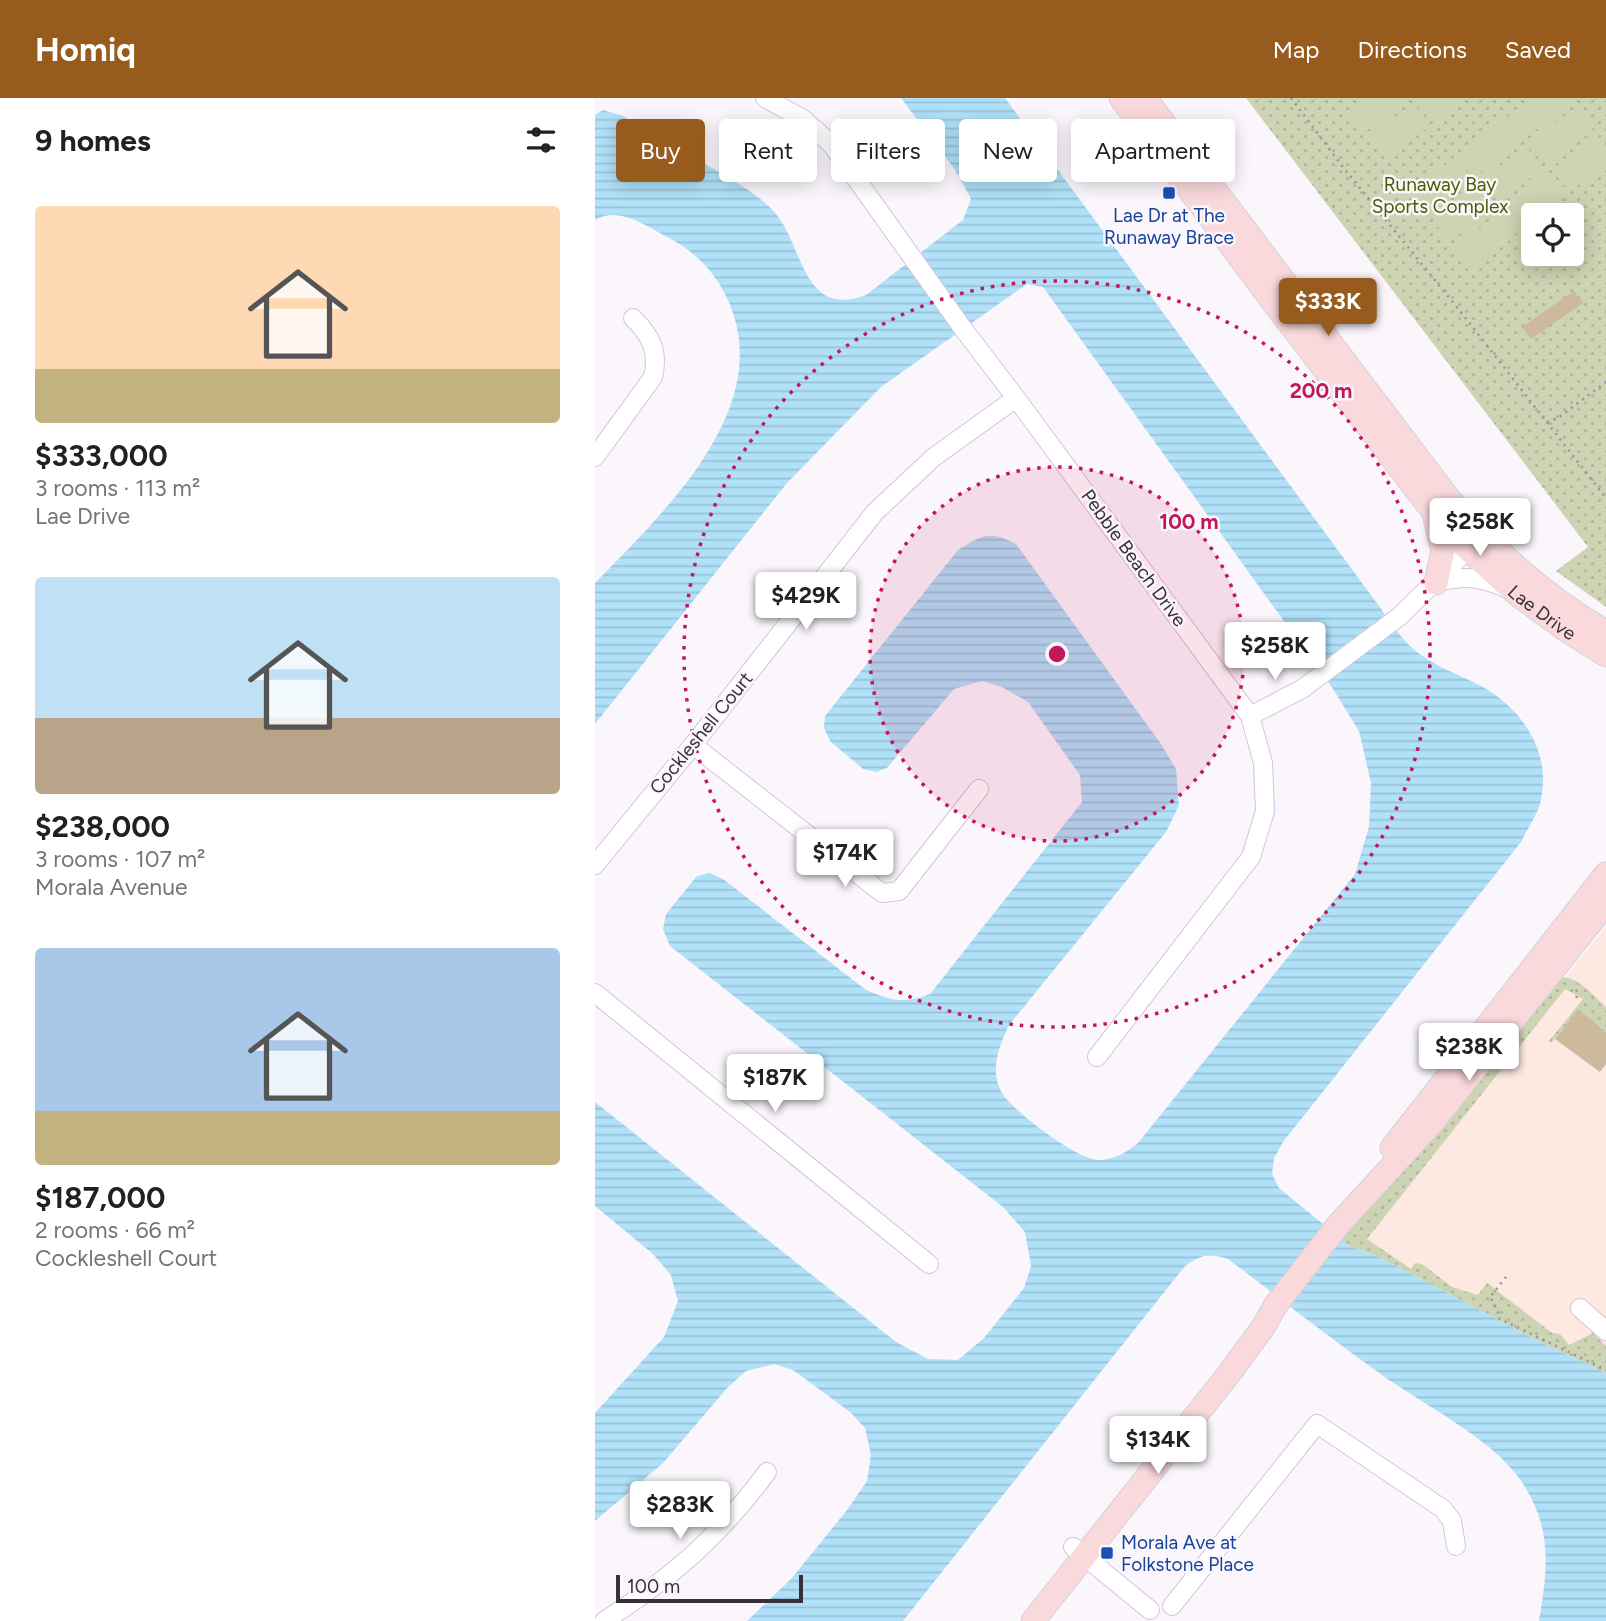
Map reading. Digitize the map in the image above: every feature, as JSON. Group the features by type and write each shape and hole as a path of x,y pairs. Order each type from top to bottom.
{"main road":[{"name":"Lae Drive","path":"1121,98 1433,512 1606,632"},
{"name":"Lae Drive","path":"1145,98 1436,482 1475,542 1517,594 1555,623 1606,655"},
{"path":"1433,512 1443,550 1436,583"},
{"path":"1357,1203 1365,1185 1410,1122 1606,874"},
{"path":"1014,1621 1079,1552 1228,1375 1264,1326 1275,1306 1338,1225 1431,1124 1606,903"},
{"path":"1033,1621 1079,1552"}],"street":[{"name":"Pebble Beach Drive","path":"765,98 803,119 832,145 909,255 1250,716 1263,763 1265,811 1251,857 1097,1056"},
{"path":"595,457 653,377 656,364 652,340 633,318"},
{"name":"Cockleshell Court","path":"595,864 693,745 875,512 934,457 1016,398"},
{"path":"1250,716 1303,689 1400,616 1475,542"},
{"path":"1436,583 1474,576 1517,594"},
{"path":"693,745 882,893 899,891 979,789"},
{"path":"595,993 929,1264"},
{"path":"1580,1308 1606,1331"},
{"path":"1079,1552 1149,1616 1160,1604 1175,1613 1317,1424 1443,1509 1452,1521 1457,1546"},
{"path":"604,1621 648,1593 702,1549 740,1508 767,1472"}],"path":[{"path":"1291,98 1606,498"},
{"path":"1547,422 1558,418 1606,382"},
{"path":"1577,990 1577,999"},
{"path":"1506,1277 1490,1297 1498,1312 1498,1318 1606,1370"}],"shaded area":[{"path":"1606,926 1606,1373 1542,1343 1377,1256 1351,1247"}],"green space":[{"name":"Runaway Bay Sports Complex","path":"1246,98 1606,98 1606,607 1556,571 1588,547"},
{"path":"1363,98 1408,98 1365,132 1348,110"},
{"path":"1419,98 1464,98 1435,121"},
{"path":"1531,98 1567,98 1570,103 1526,138 1508,116"},
{"path":"1413,103 1431,125 1386,159 1369,138"},
{"path":"1575,108 1593,130 1548,165 1531,143"},
{"path":"1504,118 1521,140 1477,175 1459,153"},
{"path":"1597,135 1606,147 1606,164 1570,192 1552,170"},
{"path":"1526,146 1543,168 1499,203 1481,181"},
{"path":"1455,157 1473,179 1428,214 1411,192"},
{"path":"1548,174 1565,196 1556,203 1521,203 1521,231 1503,209"},
{"path":"1477,185 1494,207 1450,242 1433,220"},
{"path":"1499,213 1516,235 1472,270 1454,248"},
{"path":"1559,977 1579,983 1606,1007 1606,1032 1578,1010 1551,1043 1549,1041 1583,999 1565,989 1367,1239 1411,1269 1415,1263 1422,1264 1452,1287 1478,1295 1487,1283 1552,1333 1560,1334 1569,1345 1593,1333 1606,1346 1606,1373 1542,1343 1377,1256 1351,1247 1338,1236"}],"water":[{"path":"901,98 1005,98 1020,119 959,119 959,177 945,156 945,119 917,119"},
{"path":"603,110 628,119 616,119 616,182 705,182 705,164 719,172 719,182 735,182 776,214 808,276 817,289 829,297 845,300 866,295 963,220 971,199 962,182 1057,182 1057,169 1400,635 1425,658 1497,696 1522,720 1538,749 1542,765 1541,799 1521,842 1283,1142 1274,1158 1272,1174 1279,1188 1351,1247 1377,1256 1542,1343 1606,1373 1606,1621 1539,1621 1546,1565 1543,1530 1530,1496 1506,1463 1474,1435 1382,1375 1228,1259 1216,1256 1201,1257 1185,1266 903,1621 747,1621 792,1578 867,1481 871,1455 865,1428 850,1412 793,1370 774,1364 746,1371 728,1387 663,1463 595,1521 595,1413 664,1337 678,1301 671,1275 653,1254 595,1206 595,1102 896,1342 928,1359 958,1360 984,1338 1024,1288 1031,1266 1025,1232 1003,1207 670,946 663,929 666,914 697,876 710,873 723,879 866,990 898,1000 921,997 930,994 1082,802 1080,775 1028,702 1002,687 982,681 954,689 887,768 876,772 863,769 830,741 824,728 825,716 958,550 986,536 999,537 1016,544 1161,744 1176,769 1179,805 1166,832 1009,1025 999,1050 996,1076 1002,1093 1047,1134 1089,1158 1099,1160 1120,1155 1138,1143 1355,874 1369,827 1371,783 1359,731 1333,689 1043,287 1027,284 881,387 787,483 595,724 595,583 649,527 701,462 722,426 735,389 740,351 728,301 716,279 700,260 680,244 633,219 614,215 595,220 595,115"}],"building":[{"path":"1574,291 1583,303 1531,339 1522,327"},
{"path":"1578,1009 1606,1032 1606,1064 1600,1072 1555,1039"}],"place":[{"name":"Lae Dr at The Runaway Brace","path":"1169,193"},
{"name":"Morala Ave at Folkstone Place","path":"1107,1553"}]}
